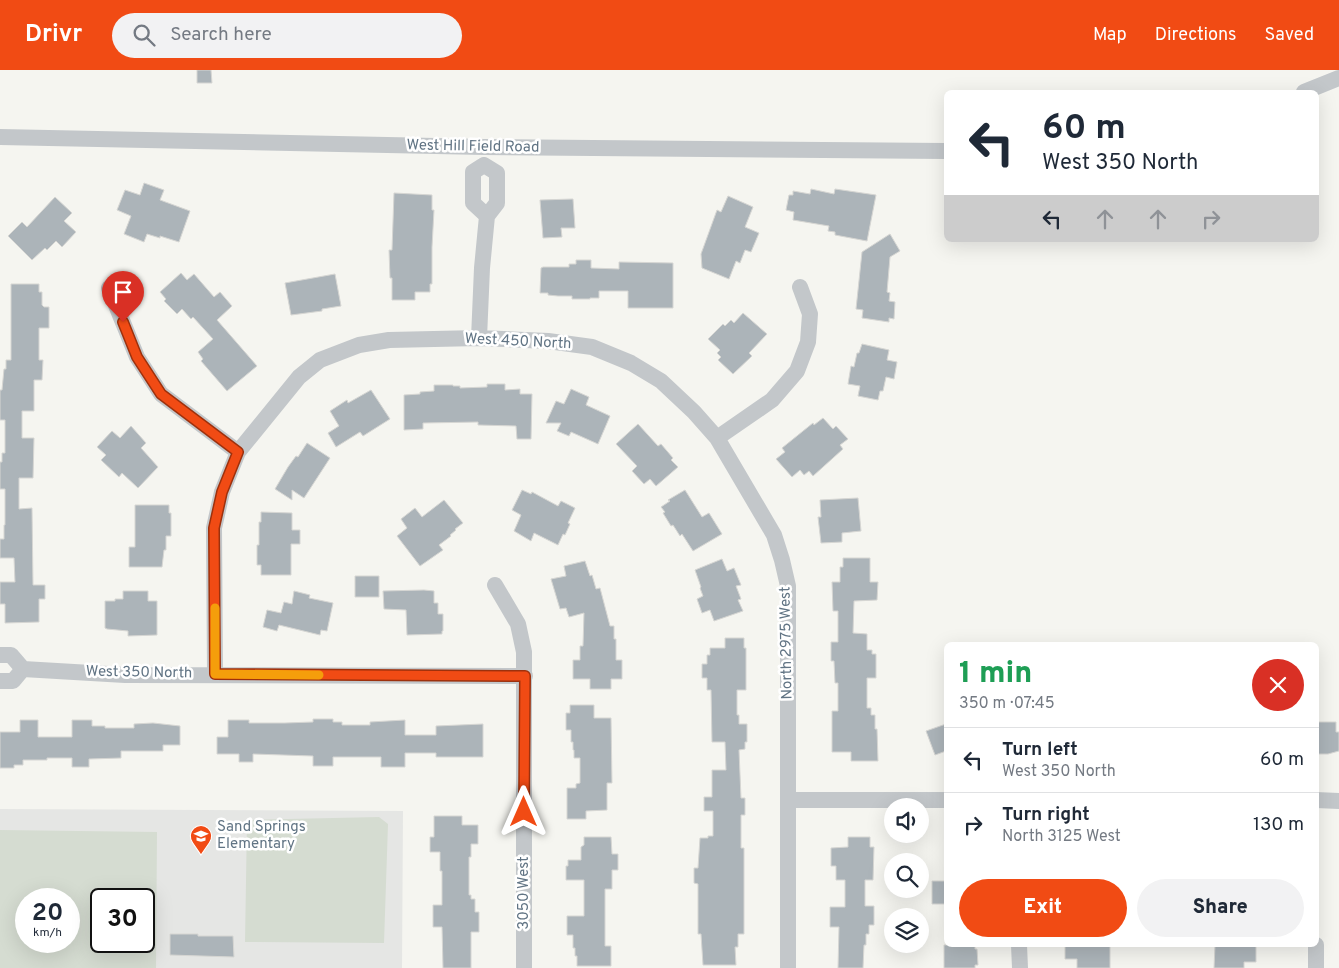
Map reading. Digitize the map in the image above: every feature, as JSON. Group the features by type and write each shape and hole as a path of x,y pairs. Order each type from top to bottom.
{"street":[{"path":"1309,90 1339,78"},
{"name":"West Hill Field Road","path":"0,137 484,147 944,150"},
{"path":"484,147 484,165"},
{"path":"479,338 482,268 487,216 497,203 497,173 484,165"},
{"path":"484,165 473,172 473,202 487,216"},
{"path":"717,438 772,400 797,371 808,342 810,314 800,287"},
{"path":"109,288 137,357 161,394 238,452"},
{"name":"West 450 North","path":"215,674 214,528 222,492 238,452 299,377 320,360 358,345 389,340 479,338 548,341 592,347 632,363 661,381 694,412 717,438"},
{"name":"North 2975 West","path":"717,438 774,535 788,586 788,968"},
{"name":"3050 West","path":"494,585 518,624 524,652 524,968"},
{"path":"0,655 11,655 23,669 13,681 0,681"},
{"name":"West 350 North","path":"23,669 125,675 525,676"},
{"path":"789,800 944,800"},
{"path":"1319,800 1339,800"},
{"path":"1019,947 1020,968"},
{"path":"1316,947 1316,968"}],"shaded area":[{"name":"Sand Springs Elementary","path":"0,809 403,811 402,968 0,968"},
{"path":"379,817 388,824 384,943 245,942 247,820"},
{"path":"0,830 157,832 156,968 0,968"}],"building":[{"path":"197,70 211,70 212,83 197,83"},
{"path":"144,183 164,190 160,200 190,211 179,242 147,234 144,242 124,234 131,216 117,210 125,190 140,195"},
{"path":"811,189 834,194 835,189 876,195 867,241 835,235 835,232 828,231 829,226 793,220 794,212 786,210 789,195 793,195 793,191 810,194"},
{"path":"394,193 432,195 432,210 434,210 432,284 430,284 430,292 415,292 415,300 392,300 389,250 392,250"},
{"path":"728,196 753,207 745,227 759,233 751,252 745,250 740,263 736,261 729,279 702,268 701,254 717,210 721,212"},
{"path":"55,197 72,213 64,221 76,232 62,247 56,241 32,260 8,236 22,222 27,227"},
{"path":"573,199 575,228 561,228 562,237 543,238 540,200"},
{"path":"890,234 900,251 890,257 887,292 890,293 889,301 895,302 894,319 889,318 889,322 862,318 863,310 856,309 862,252"},
{"path":"576,260 591,260 591,268 619,269 619,262 673,263 673,308 628,308 628,291 599,291 599,298 590,299 572,299 572,296 540,293 541,268 569,267 569,264 576,264"},
{"path":"181,273 187,280 194,274 214,297 220,292 232,306 217,320 257,366 227,391 201,361 203,359 198,352 213,339 193,317 191,319 182,309 177,314 164,301 166,299 160,292"},
{"path":"335,274 341,306 322,309 322,311 291,315 285,283"},
{"path":"11,284 39,284 39,292 42,292 42,305 49,307 49,328 39,328 39,360 43,360 42,380 34,380 34,411 22,411 22,438 34,438 33,478 19,478 19,509 32,508 33,585 45,585 45,599 39,599 39,622 5,623 5,604 0,604 0,582 15,582 14,558 0,558 0,539 4,539 5,525 5,489 0,489 0,462 2,462 2,453 5,453 5,420 0,420 0,390 2,390 6,360 11,360"},
{"path":"743,313 767,334 749,353 752,356 733,374 718,360 721,357 717,353 720,350 708,339 723,324 725,326 731,320 734,323"},
{"path":"862,344 889,350 887,360 897,362 894,379 886,377 883,391 880,391 878,400 858,396 860,386 848,384 851,366 854,367 857,353 859,353"},
{"path":"487,384 505,384 505,390 520,389 520,394 532,394 531,439 517,439 516,426 478,425 478,422 423,423 423,429 404,430 404,395 434,391 434,385 453,385 460,386 460,388 487,387"},
{"path":"571,389 589,397 586,405 610,416 598,444 571,432 569,436 557,431 561,423 546,423 556,401 564,404"},
{"path":"371,390 390,419 363,436 360,432 336,447 328,433 339,426 330,411 347,400 348,403"},
{"path":"823,418 833,429 836,426 848,439 840,445 843,449 813,476 809,471 804,475 800,470 792,477 776,459 785,452 782,448 813,423 814,425"},
{"path":"638,424 658,446 661,444 678,467 656,486 650,479 644,484 632,471 637,466 616,444"},
{"path":"131,426 146,443 141,448 158,467 138,488 122,473 119,477 101,460 106,455 97,447 112,431 120,438"},
{"path":"307,443 330,458 304,498 292,490 292,500 275,489 288,467 296,456 298,457"},
{"path":"522,490 531,494 532,492 558,506 561,501 575,508 565,535 563,534 558,545 534,533 531,541 514,531 521,515 512,510"},
{"path":"685,490 702,517 709,513 722,534 693,551 682,534 680,536 673,525 671,526 661,507 670,501 668,500"},
{"path":"858,498 861,531 842,533 842,542 821,543 818,517 821,517 820,500"},
{"path":"444,500 463,523 439,545 443,550 420,566 397,536 407,528 401,519 415,508 422,517"},
{"path":"135,505 169,505 171,536 166,536 166,550 164,550 162,567 129,567 129,547 135,547"},
{"path":"261,512 292,513 292,530 300,530 300,544 291,544 291,575 261,575 261,565 257,565 257,545 259,545"},
{"path":"843,558 870,558 870,582 878,582 877,600 854,601 853,633 867,634 867,650 872,650 872,654 876,654 876,678 867,678 867,708 871,708 871,715 875,715 878,761 851,761 851,752 832,752 832,711 838,711 838,683 835,683 834,661 831,661 831,642 838,642 838,611 833,611 832,582 840,582 840,567 843,567"},
{"path":"722,559 727,571 734,568 741,585 736,586 741,599 738,600 743,611 714,621 710,610 702,613 697,599 703,596 695,570"},
{"path":"585,561 596,589 600,588 610,626 614,626 616,660 622,660 622,679 611,679 611,689 590,689 590,679 573,679 573,660 580,660 580,646 583,646 584,613 569,617 566,608 560,609 551,579 566,576 564,566"},
{"path":"355,576 379,576 379,597 355,597"},
{"path":"123,591 148,591 148,601 157,601 157,635 128,636 128,631 105,628 105,601 123,599"},
{"path":"294,591 310,595 309,598 333,603 327,631 321,630 320,635 279,625 277,631 263,627 267,610 281,613 284,602 292,604"},
{"path":"383,591 434,591 434,603 438,603 438,614 443,614 442,634 407,635 406,610 384,609"},
{"path":"725,638 744,638 744,648 746,648 746,690 737,690 739,724 747,724 745,749 739,750 741,798 745,798 745,815 741,815 741,848 744,848 744,934 738,934 738,947 735,947 736,965 703,965 701,934 698,934 698,884 694,883 694,868 698,868 700,838 713,836 713,811 704,811 704,797 712,797 712,770 726,770 725,742 712,742 711,690 707,690 707,678 702,678 702,664 707,664 707,655 710,655 710,648 725,648"},
{"path":"570,705 594,705 594,718 611,718 612,783 607,783 607,810 586,811 586,819 567,819 567,788 576,788 576,784 580,783 580,758 574,758 571,730 566,730 566,713 570,713"},
{"path":"313,719 333,719 333,722 342,722 342,725 370,725 370,722 405,720 405,735 436,735 436,726 483,724 483,757 436,757 436,753 405,753 405,767 381,767 381,757 333,757 333,766 313,766 313,756 253,754 253,762 239,762 239,754 217,754 217,737 228,737 228,720 249,720 249,723 285,723 313,722"},
{"path":"20,720 38,720 38,737 72,737 72,720 92,720 92,726 105,726 105,728 134,728 134,724 153,723 180,726 180,745 163,745 163,751 121,751 121,758 89,759 89,767 72,767 72,758 47,758 47,760 23,760 23,765 14,765 14,768 0,768 0,732 20,732"},
{"path":"1319,722 1336,722 1336,732 1339,732 1339,751 1319,754"},
{"path":"944,725 944,752 935,755 926,731"},
{"path":"434,816 462,816 462,825 478,825 478,844 471,844 471,857 469,857 469,895 471,895 471,899 475,899 475,912 479,912 479,932 471,932 471,968 443,968 442,927 433,927 433,905 442,905 440,852 430,852 430,837 434,837"},
{"path":"584,837 611,837 612,854 618,854 618,870 612,870 612,889 605,889 605,946 611,946 611,966 577,966 577,956 575,956 575,948 573,948 573,935 567,935 567,916 584,916 584,880 566,880 566,866 568,866 568,860 581,860 581,847 584,845"},
{"path":"848,837 870,837 870,847 874,847 873,880 865,880 865,906 874,906 874,925 869,925 869,934 866,934 863,968 838,968 839,927 830,927 830,907 845,907 845,880 836,880 836,866 831,866 831,848 848,847"},
{"path":"932,881 944,881 944,904 932,904"},
{"path":"170,934 233,936 234,957 170,955"},
{"path":"944,947 975,947 977,949 978,965 975,965 975,968 944,968"},
{"path":"1065,947 1110,947 1110,968 1077,968 1077,959 1065,959"},
{"path":"1215,947 1256,947 1256,962 1244,962 1244,968 1214,968"}],"slow traffic":[{"path":"215,608 215,674 319,675"}],"place":[{"name":"Sand Springs Elementary","path":"201,855"}],"route":[{"path":"123,322 137,357 161,394 238,452 222,492 214,528 215,674 525,676 524,812"}]}
